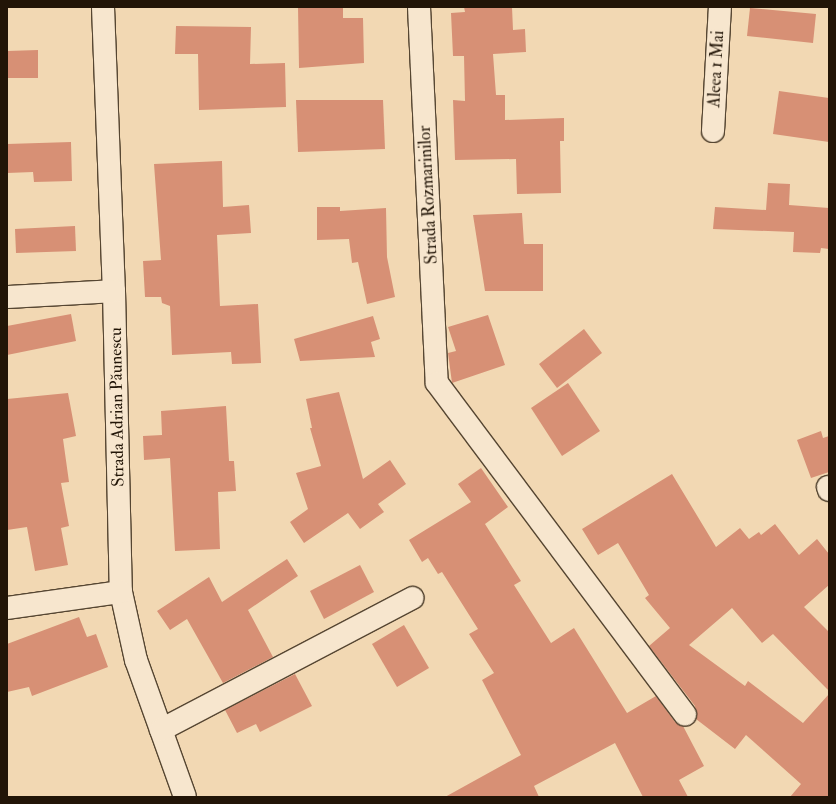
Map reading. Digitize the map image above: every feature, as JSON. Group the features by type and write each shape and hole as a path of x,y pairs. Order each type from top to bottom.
{"street":[{"name":"Strada Adrian Păunescu","path":"103,7 114,291 121,592 136,660 185,797"},
{"name":"Strada Rozmarinilor","path":"418,7 436,383 685,714"},
{"name":"Aleea 1 Mai","path":"713,131 720,7"},
{"path":"7,297 114,291"},
{"path":"7,608 47,604 121,592"},
{"path":"161,730 412,598"},
{"path":"7,624 47,604"}],"building":[{"path":"298,7 343,7 343,18 363,18 364,63 299,68"},
{"path":"464,7 512,7 513,30 525,29 526,52 493,54 496,95 505,95 505,120 564,118 564,141 560,141 561,193 517,194 516,159 455,160 453,100 465,101 464,56 453,56 451,13 465,12"},
{"path":"750,8 816,14 813,43 747,36"},
{"path":"176,26 251,27 250,64 285,63 286,107 199,110 198,54 175,54"},
{"path":"38,50 38,78 7,78 7,51"},
{"path":"779,91 829,98 829,142 773,134"},
{"path":"296,100 383,100 385,149 298,152"},
{"path":"71,142 72,181 34,182 33,172 7,173 7,144"},
{"path":"222,161 223,207 249,205 251,233 217,235 220,306 258,304 261,363 232,364 231,352 172,355 170,306 162,303 161,297 145,297 143,261 161,260 154,164"},
{"path":"768,183 790,184 789,205 829,208 829,249 821,248 820,253 793,252 794,232 713,229 715,207 766,210"},
{"path":"317,207 340,207 340,211 386,208 387,257 395,297 367,304 358,262 352,263 349,239 317,240"},
{"path":"522,213 524,244 543,244 543,291 485,291 473,215"},
{"path":"75,226 76,251 16,253 15,229"},
{"path":"71,314 76,341 7,355 7,326"},
{"path":"488,315 505,365 452,383 448,353 456,351 448,327"},
{"path":"373,316 380,339 371,342 375,357 300,361 294,339"},
{"path":"584,329 602,353 557,388 539,364"},
{"path":"568,383 600,431 562,456 531,408"},
{"path":"339,392 363,479 390,460 406,484 378,504 384,512 360,529 348,513 304,543 290,522 308,509 296,473 321,466 310,428 312,428 306,399"},
{"path":"68,393 76,436 63,439 69,482 61,483 69,526 61,528 68,565 35,571 27,527 7,530 7,399"},
{"path":"226,406 229,461 234,461 236,491 218,492 220,549 175,551 170,458 144,460 143,436 162,435 161,411"},
{"path":"821,431 823,438 829,436 829,472 811,478 797,440"},
{"path":"481,468 508,507 485,524 521,581 514,585 551,643 574,628 627,713 656,696 675,722 683,726 704,766 679,780 688,797 643,797 615,743 534,786 539,797 445,797 521,755 482,680 494,673 469,634 478,629 442,572 438,574 428,558 422,562 409,540 471,502 458,484"},
{"path":"672,474 716,547 740,528 749,539 759,532 761,535 775,524 799,555 817,539 829,554 829,585 804,607 829,632 829,691 773,634 762,643 732,608 689,645 745,686 748,681 803,723 829,694 829,797 790,797 801,784 746,735 735,749 696,719 695,706 649,646 670,628 645,598 649,595 618,543 598,555 582,529"},
{"path":"287,559 298,576 248,610 273,657 223,683 187,619 170,630 157,611 209,577 222,602"},
{"path":"360,565 374,592 324,619 310,591"},
{"path":"79,617 87,637 96,634 108,667 32,696 29,687 7,692 7,644"},
{"path":"404,625 429,668 397,687 372,644"},
{"path":"295,674 312,706 260,732 256,724 237,733 225,710"}]}
